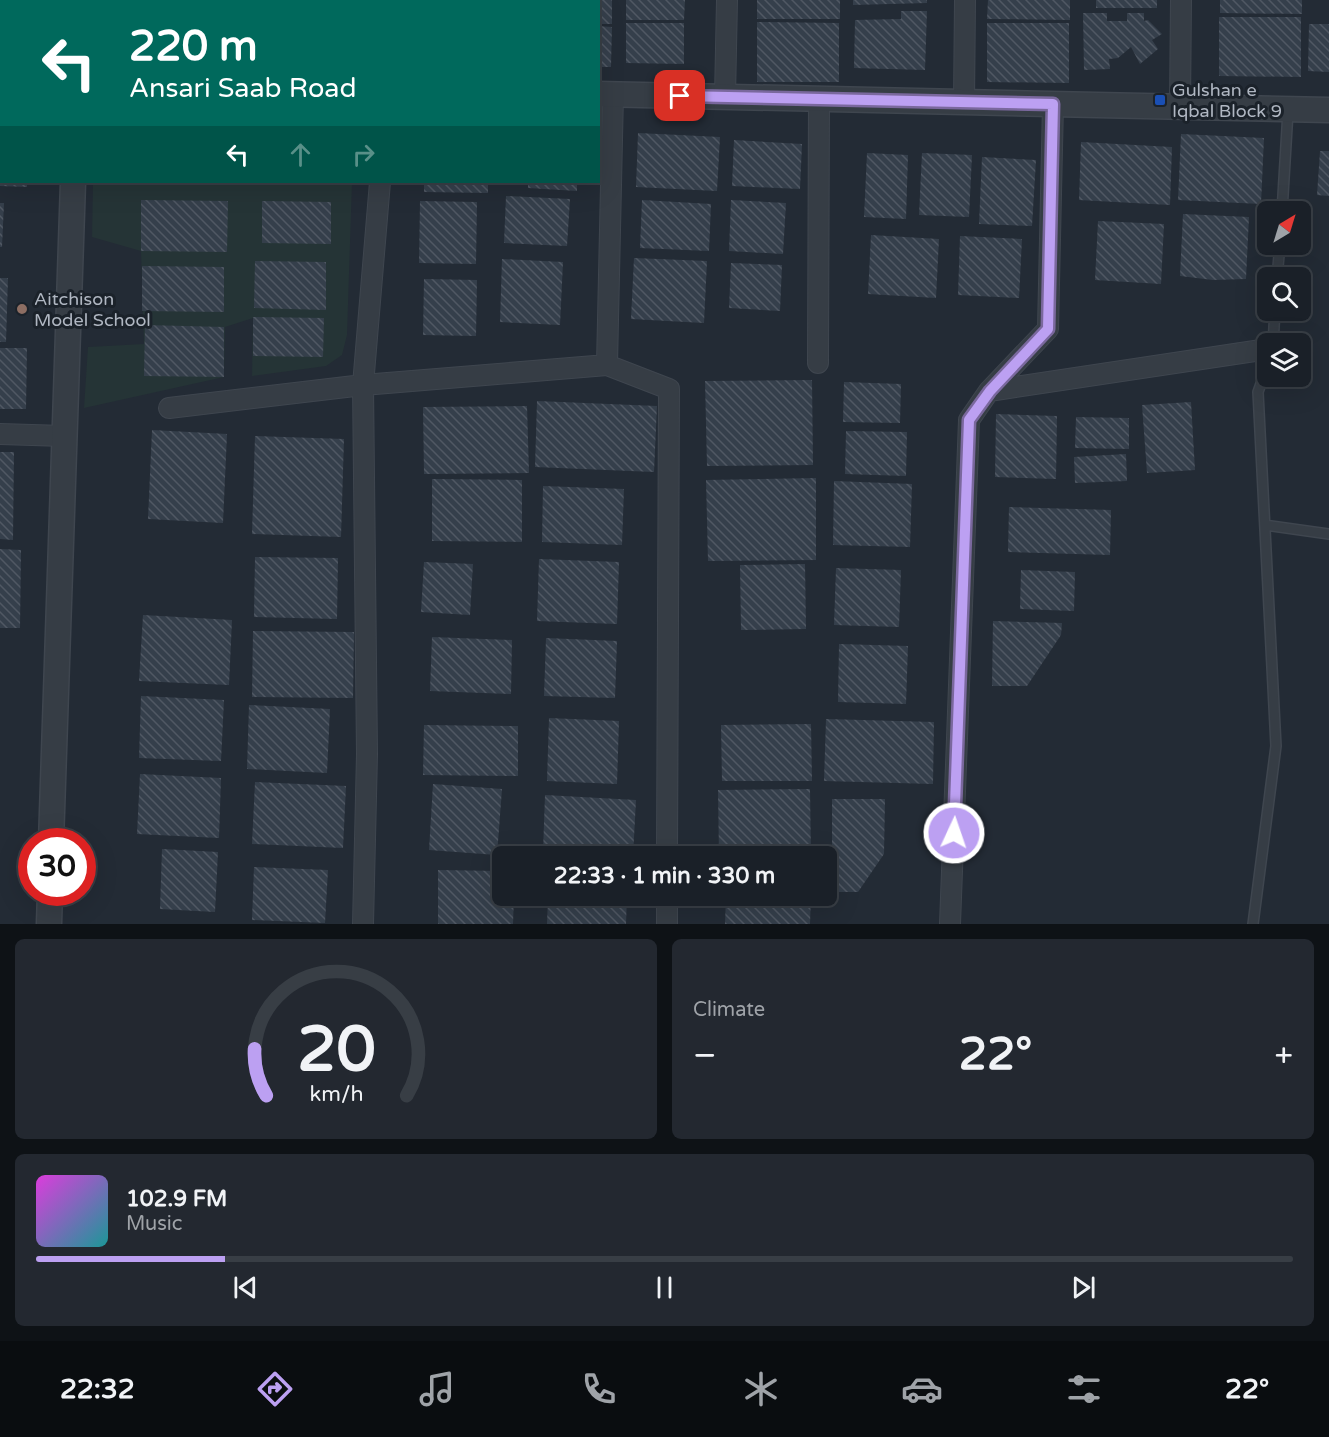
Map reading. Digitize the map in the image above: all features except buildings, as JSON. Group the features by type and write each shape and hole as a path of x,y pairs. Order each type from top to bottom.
{"street":[{"path":"725,97 727,0"},
{"path":"964,102 965,0"},
{"path":"1180,106 1181,0"},
{"path":"607,365 606,94 1329,110"},
{"path":"818,363 819,99"},
{"path":"950,924 969,420 990,391 1048,329 1053,104"},
{"path":"51,828 73,183"},
{"path":"363,924 367,754 363,385 380,183"},
{"path":"990,391 1257,351"},
{"path":"169,408 363,385 607,365 669,389 667,846"},
{"path":"0,434 64,436"},
{"path":"49,924 50,906"},
{"path":"667,906 667,924"}],"lane":[{"path":"1283,201 1288,109"},
{"path":"1253,924 1276,746 1264,525 1258,392 1260,387"},
{"path":"1264,525 1329,534"}],"shaded area":[{"path":"93,183 352,183 347,335 342,355 326,366 252,376 253,318 225,327 224,377 84,408 88,347 144,344 141,251 92,237"}],"place":[{"name":"Gulshan e Iqbal Block 9","path":"1160,100"},
{"name":"Aitchison Model School","path":"22,309"}],"route":[{"path":"680,96 1053,104 1048,329 990,391 969,420 954,833"}]}
